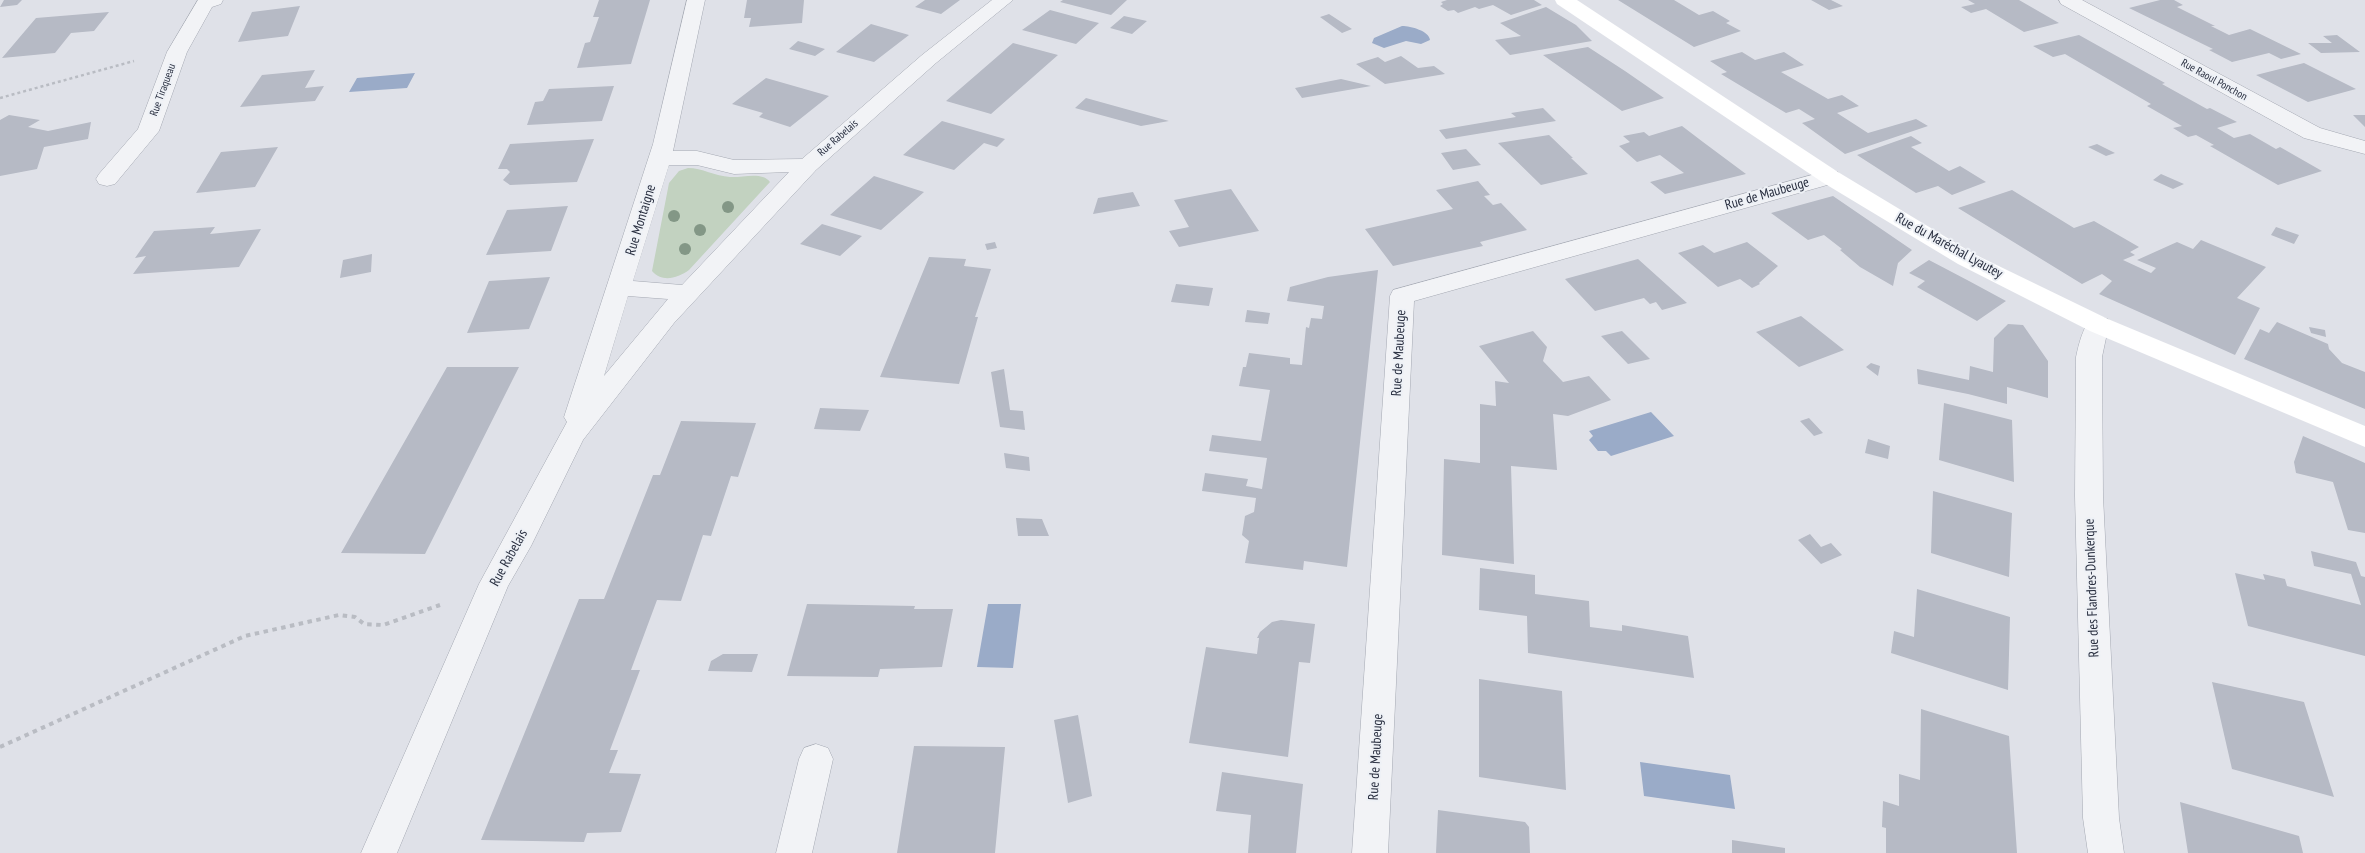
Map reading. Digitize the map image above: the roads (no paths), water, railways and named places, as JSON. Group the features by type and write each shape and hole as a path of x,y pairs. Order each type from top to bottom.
{"main road":[{"name":"Rue du Maréchal Lyautey","path":"1564,0 1830,177 1966,259 2099,325 2365,436"}],"street":[{"name":"Rue Tiraqueau","path":"107,179 148,131 177,52 205,2 214,0"},
{"name":"Rue Montaigne","path":"572,436 660,158 696,0"},
{"name":"Rue Rabelais","path":"380,853 494,584 516,546 572,436 665,317 808,165 929,59 1004,0"},
{"name":"Rue Raoul Ponchon","path":"2068,0 2312,133 2365,148"},
{"path":"660,158 697,158 734,167 808,165"},
{"name":"Rue de Maubeuge","path":"1370,853 1402,296 1830,177"},
{"path":"620,288 688,293"},
{"name":"Rue des Flandres-Dunkerque","path":"2099,325 2093,338 2089,358 2089,496 2101,818 2106,853"},
{"path":"794,853 816,759"}],"water":[{"path":"1402,26 1415,28 1423,32 1430,40 1421,44 1406,41 1384,48 1372,43 1374,38"},
{"path":"415,73 407,88 349,92 357,78"},
{"path":"1651,412 1674,436 1611,456 1606,451 1598,451 1589,440 1593,436 1589,431"},
{"path":"988,604 1021,604 1013,668 977,667"},
{"path":"1640,762 1730,775 1735,809 1644,796"}]}
